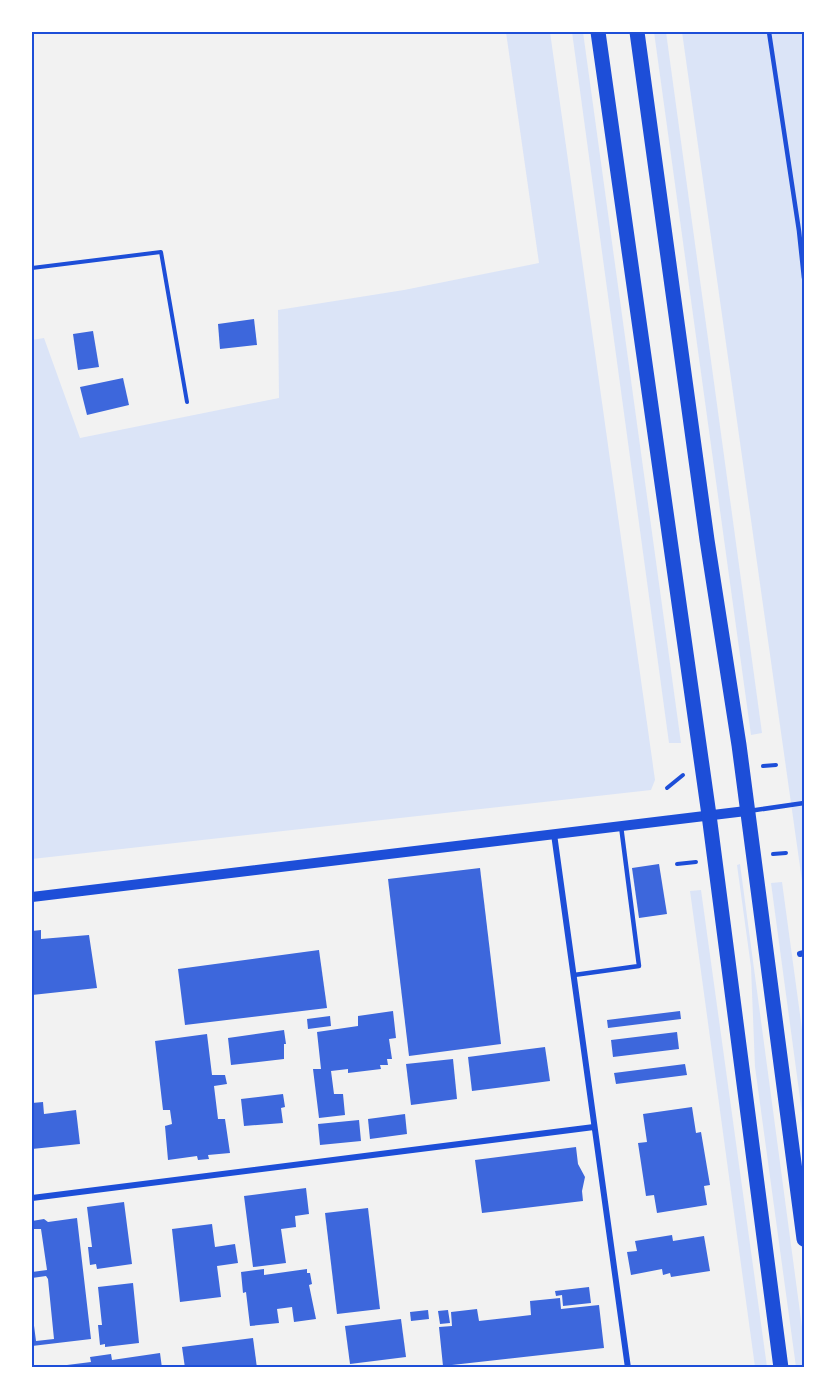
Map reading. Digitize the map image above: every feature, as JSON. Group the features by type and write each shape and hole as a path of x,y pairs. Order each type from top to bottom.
{"main road":[{"path":"598,32 709,815 781,1368"},
{"path":"637,32 707,540 739,745 804,1239"}],"street":[{"path":"32,897 746,811"},
{"path":"554,834 628,1368"},
{"path":"32,1198 594,1127"}],"lane":[{"path":"769,32 802,231 804,278"},
{"path":"746,811 804,803"},
{"path":"574,975 639,966 621,825"}],"path":[{"path":"32,268 161,252 187,402"},
{"path":"756,766 776,765"},
{"path":"667,788 681,776 688,775"},
{"path":"769,855 786,853"},
{"path":"677,864 696,862"}],"shaded area":[{"path":"506,32 550,32 655,780 651,790 32,859 32,340 44,338 80,438 279,398 278,310 404,290 539,263"},
{"path":"572,32 583,32 681,743 669,743"},
{"path":"654,32 666,32 762,733 751,735"},
{"path":"682,32 804,32 804,895"},
{"path":"740,864 804,1342 804,1367 796,1367 755,1067 751,967 737,865"},
{"path":"782,882 804,1044 804,1128 771,883"},
{"path":"701,890 767,1367 755,1367 690,891"}],"building":[{"path":"254,319 257,345 220,349 218,324"},
{"path":"93,331 99,367 78,370 73,334"},
{"path":"123,378 129,405 87,415 80,387"},
{"path":"659,864 667,914 639,918 632,868"},
{"path":"480,868 501,1044 409,1056 388,879"},
{"path":"41,930 41,939 89,935 97,988 32,995 32,931"},
{"path":"319,950 327,1008 185,1025 178,969"},
{"path":"393,1011 396,1038 389,1039 392,1059 387,1059 388,1065 380,1065 381,1069 348,1073 348,1069 331,1071 334,1094 343,1094 345,1115 319,1118 313,1069 321,1069 317,1032 358,1026 358,1016"},
{"path":"680,1011 681,1019 608,1028 607,1020"},
{"path":"330,1016 331,1026 308,1029 307,1019"},
{"path":"284,1030 286,1044 284,1044 284,1059 231,1065 228,1038"},
{"path":"677,1032 679,1049 613,1057 611,1040"},
{"path":"207,1034 212,1075 225,1075 227,1084 214,1086 218,1119 225,1119 230,1153 208,1155 209,1159 198,1160 197,1156 168,1160 165,1126 172,1124 170,1110 163,1110 155,1041"},
{"path":"545,1047 550,1081 472,1091 468,1057"},
{"path":"453,1059 457,1099 411,1105 406,1064"},
{"path":"685,1064 687,1075 616,1084 614,1073"},
{"path":"283,1094 285,1107 281,1108 283,1123 244,1126 241,1099"},
{"path":"43,1102 44,1114 76,1110 80,1144 32,1149 32,1103"},
{"path":"692,1107 696,1133 701,1132 710,1185 704,1186 707,1205 657,1213 654,1195 646,1196 638,1143 647,1142 643,1114"},
{"path":"405,1114 407,1134 370,1139 368,1119"},
{"path":"359,1120 361,1141 320,1145 318,1124"},
{"path":"576,1147 578,1164 585,1177 582,1191 583,1201 482,1213 475,1160"},
{"path":"306,1188 309,1214 295,1216 296,1227 281,1229 286,1263 253,1267 244,1196"},
{"path":"124,1202 132,1264 97,1269 96,1264 90,1265 88,1247 92,1247 87,1207"},
{"path":"368,1208 380,1309 337,1314 325,1213"},
{"path":"77,1218 91,1339 32,1346 32,1318 36,1341 54,1339 48,1279 46,1276 32,1278 32,1272 47,1270 41,1229 32,1229 32,1221 44,1219 48,1222"},
{"path":"212,1224 215,1247 235,1244 238,1263 217,1266 221,1297 180,1302 172,1229"},
{"path":"672,1235 673,1241 704,1236 710,1271 671,1277 670,1273 663,1275 662,1269 631,1275 627,1252 637,1251 635,1241"},
{"path":"264,1269 264,1275 307,1269 312,1284 309,1285 316,1319 294,1322 292,1307 277,1309 279,1323 250,1326 241,1272"},
{"path":"133,1283 139,1343 105,1347 105,1344 100,1345 98,1325 102,1325 98,1287"},
{"path":"589,1287 591,1303 563,1306 562,1295 556,1296 555,1291"},
{"path":"560,1298 561,1309 599,1305 604,1348 443,1366 439,1327 452,1326 451,1312 477,1309 479,1321 531,1315 530,1301"},
{"path":"428,1310 429,1319 411,1321 410,1312"},
{"path":"448,1310 450,1323 440,1324 438,1311"},
{"path":"401,1319 406,1357 350,1364 345,1326"},
{"path":"253,1338 257,1368 185,1368 182,1347"},
{"path":"160,1353 162,1368 67,1368 67,1365 91,1362 90,1357 111,1354 112,1360"}]}
